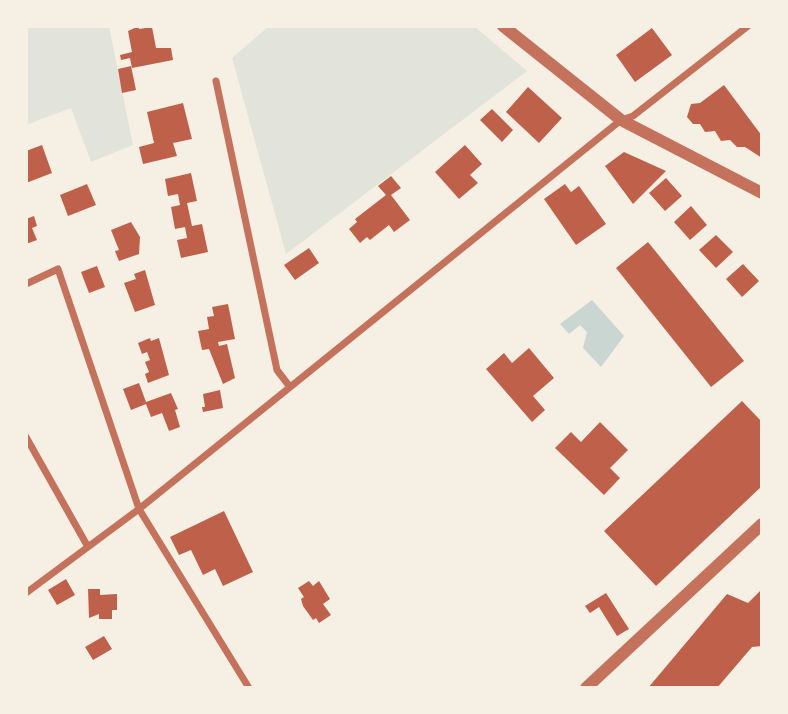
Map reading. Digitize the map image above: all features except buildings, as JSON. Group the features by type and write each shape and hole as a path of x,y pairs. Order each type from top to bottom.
{"street":[{"path":"503,26 539,58 621,120 762,193"},
{"path":"26,593 139,509 621,120 633,116 748,26"},
{"path":"216,81 277,370 290,387"},
{"path":"26,284 58,269 139,509 249,688"},
{"path":"26,436 88,547"},
{"path":"586,688 762,524"}],"shaded area":[{"path":"26,26 109,26 133,145 91,162 71,108 26,125"},
{"path":"269,26 474,26 527,71 286,254 232,58"},
{"path":"592,300 624,336 601,367 583,348 587,332 580,325 569,334 560,324"}]}
